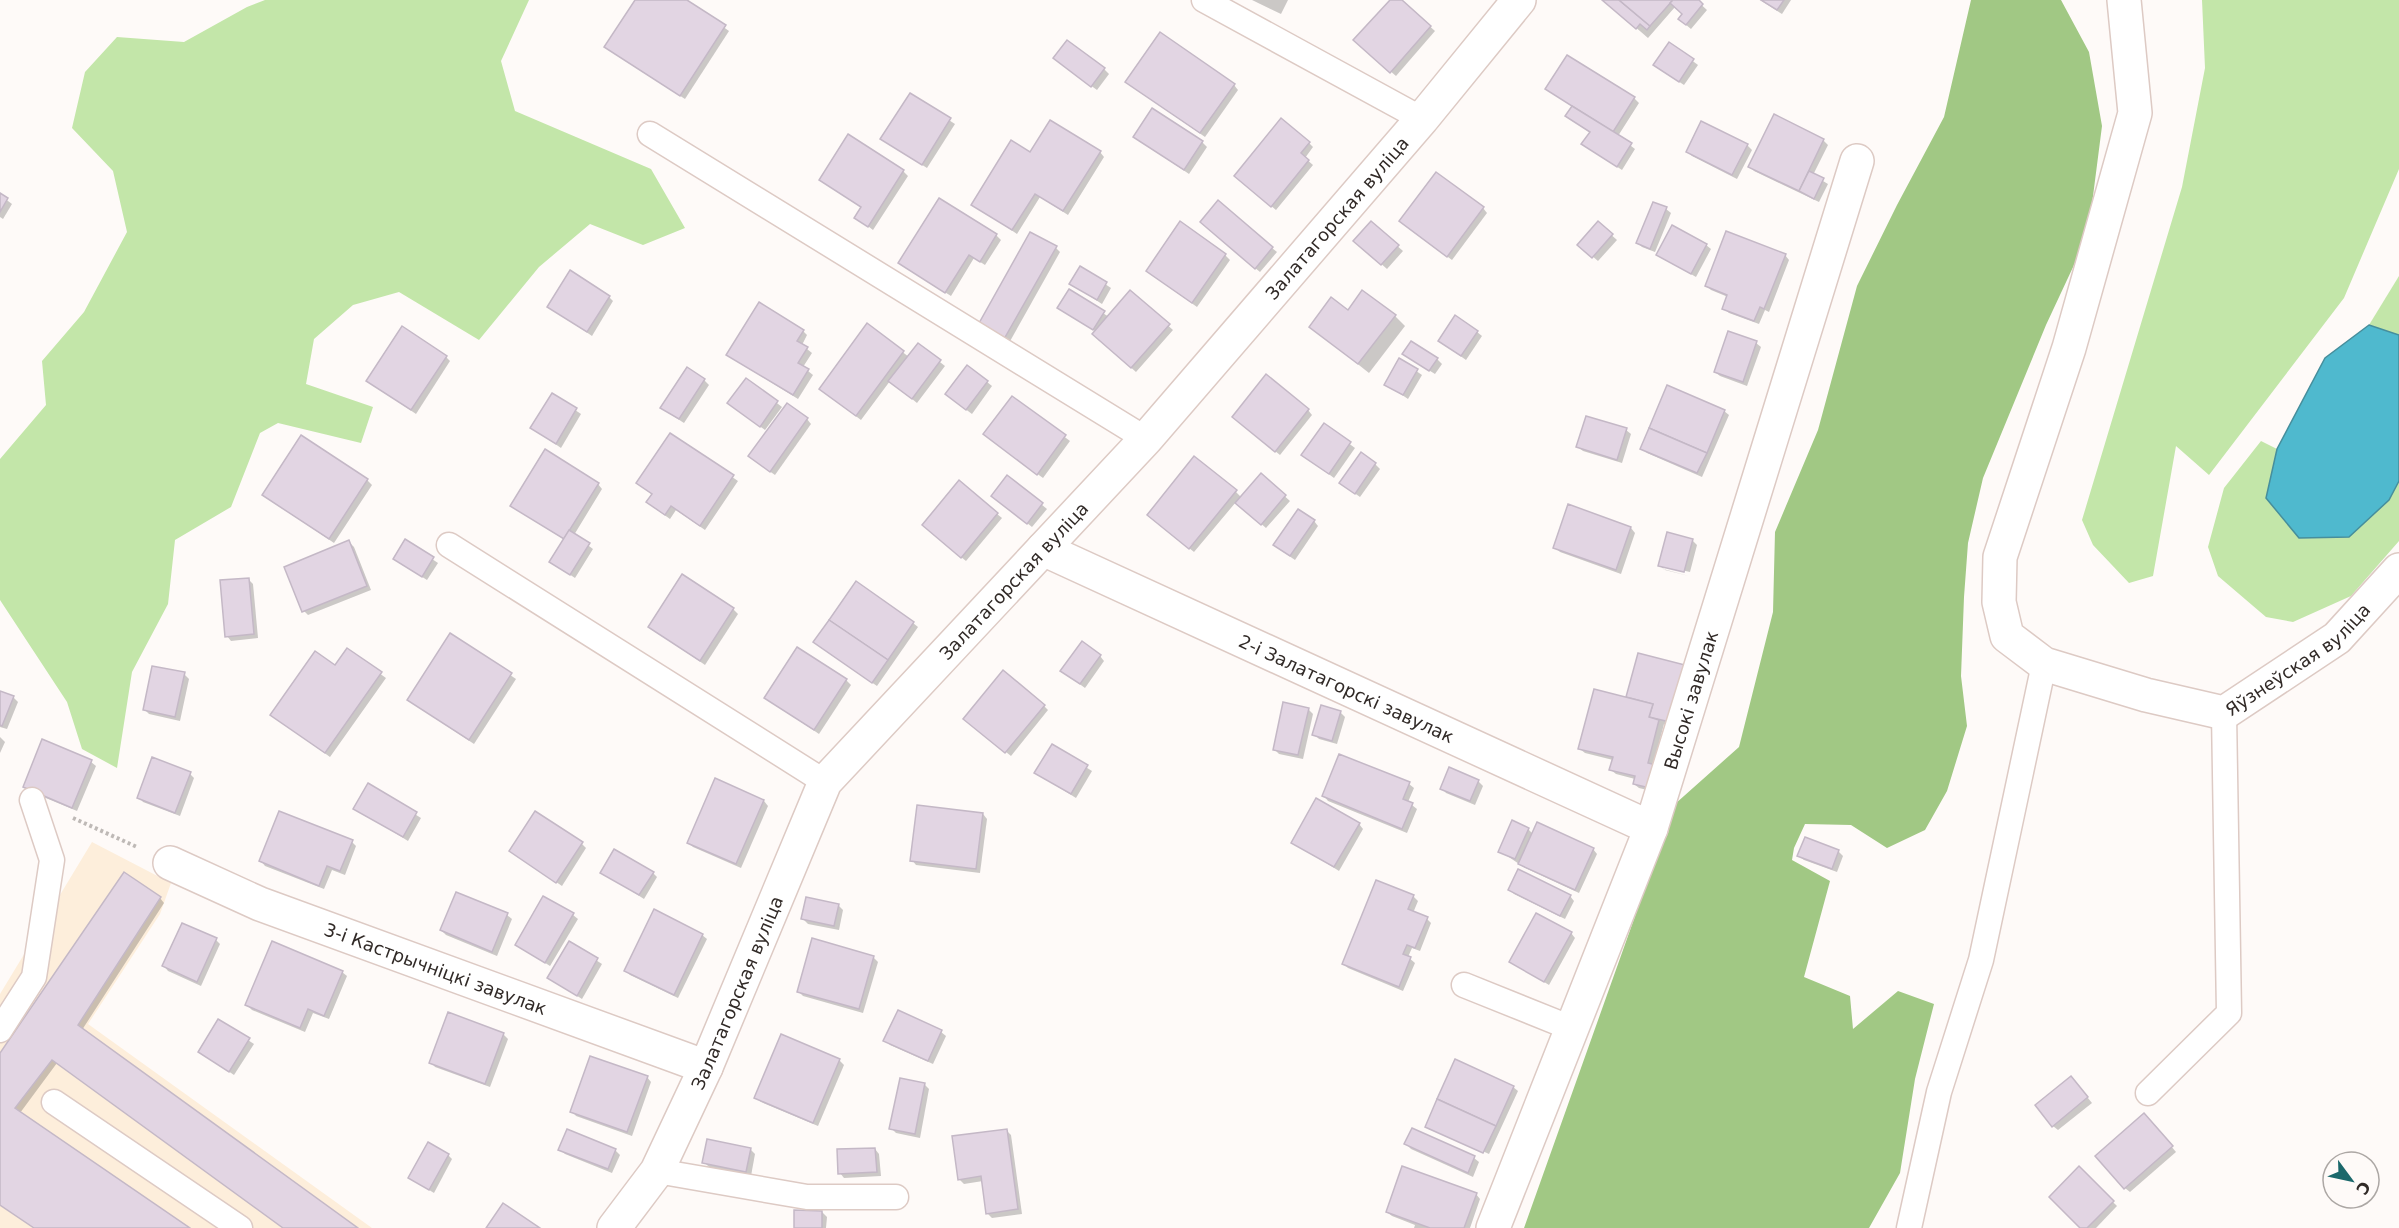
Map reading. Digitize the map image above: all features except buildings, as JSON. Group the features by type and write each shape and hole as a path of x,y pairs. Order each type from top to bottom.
{"street":[{"name":"Залатагорская вуліца","path":"614,1228 657,1171 706,1067 825,782 1146,439 1422,119 1519,0"},
{"path":"2044,664 2007,636 1999,602 2000,557 2069,348 2134,112 2124,0"},
{"name":"Высокі завулак","path":"1493,1228 1651,828 1857,161"},
{"name":"2-і Залатагорскі завулак","path":"1043,549 1651,828"},
{"name":"Яўзнеўская вуліца","path":"2044,664 2146,695 2224,713 2337,638 2399,570"},
{"name":"3-і Кастрычніцкі завулак","path":"170,863 260,904 706,1067"}],"lane":[{"path":"1204,0 1422,119"},
{"path":"650,134 1146,439"},
{"path":"449,545 825,782"},
{"path":"1909,1228 1939,1092 1981,960 2044,664"},
{"path":"2148,1093 2229,1013 2224,713"},
{"path":"0,1030 34,976 52,860 32,800"},
{"path":"1464,985 1571,1028"},
{"path":"54,1102 240,1228"},
{"path":"657,1171 807,1197 896,1197"}],"path":[{"path":"32,800 170,863"}],"shaded area":[{"path":"92,842 171,883 160,914 88,1024 372,1228 0,1228 0,994"}],"green space":[{"path":"265,0 529,0 501,61 515,111 651,169 685,228 643,245 590,224 539,267 479,340 399,292 353,305 314,339 306,384 373,407 361,443 278,423 260,433 231,507 175,540 168,604 132,672 117,768 82,749 67,702 0,600 0,459 46,405 42,361 84,312 127,232 113,171 72,128 85,72 117,37 184,42 247,7"},
{"path":"1971,0 2061,0 2089,52 2102,126 2088,235 2046,325 1983,478 1968,543 1964,597 1961,676 1967,726 1947,791 1925,830 1887,848 1851,825 1805,824 1794,848 1792,860 1830,881 1804,977 1850,996 1853,1029 1898,991 1934,1004 1915,1079 1900,1173 1869,1228 1524,1228 1675,804 1739,747 1773,612 1775,532 1818,430 1857,286 1944,117"},
{"path":"2202,0 2399,0 2399,169 2344,298 2209,475 2176,446 2153,576 2129,583 2093,545 2082,520 2182,187 2205,68"},
{"path":"2399,276 2399,335 2369,325"},
{"path":"2261,441 2277,449 2266,498 2389,500 2399,481 2399,541 2351,596 2293,622 2266,617 2218,576 2208,547 2224,488"}],"water":[{"path":"2369,325 2399,335 2399,481 2389,500 2349,537 2299,538 2266,498 2277,449 2325,358"}]}
